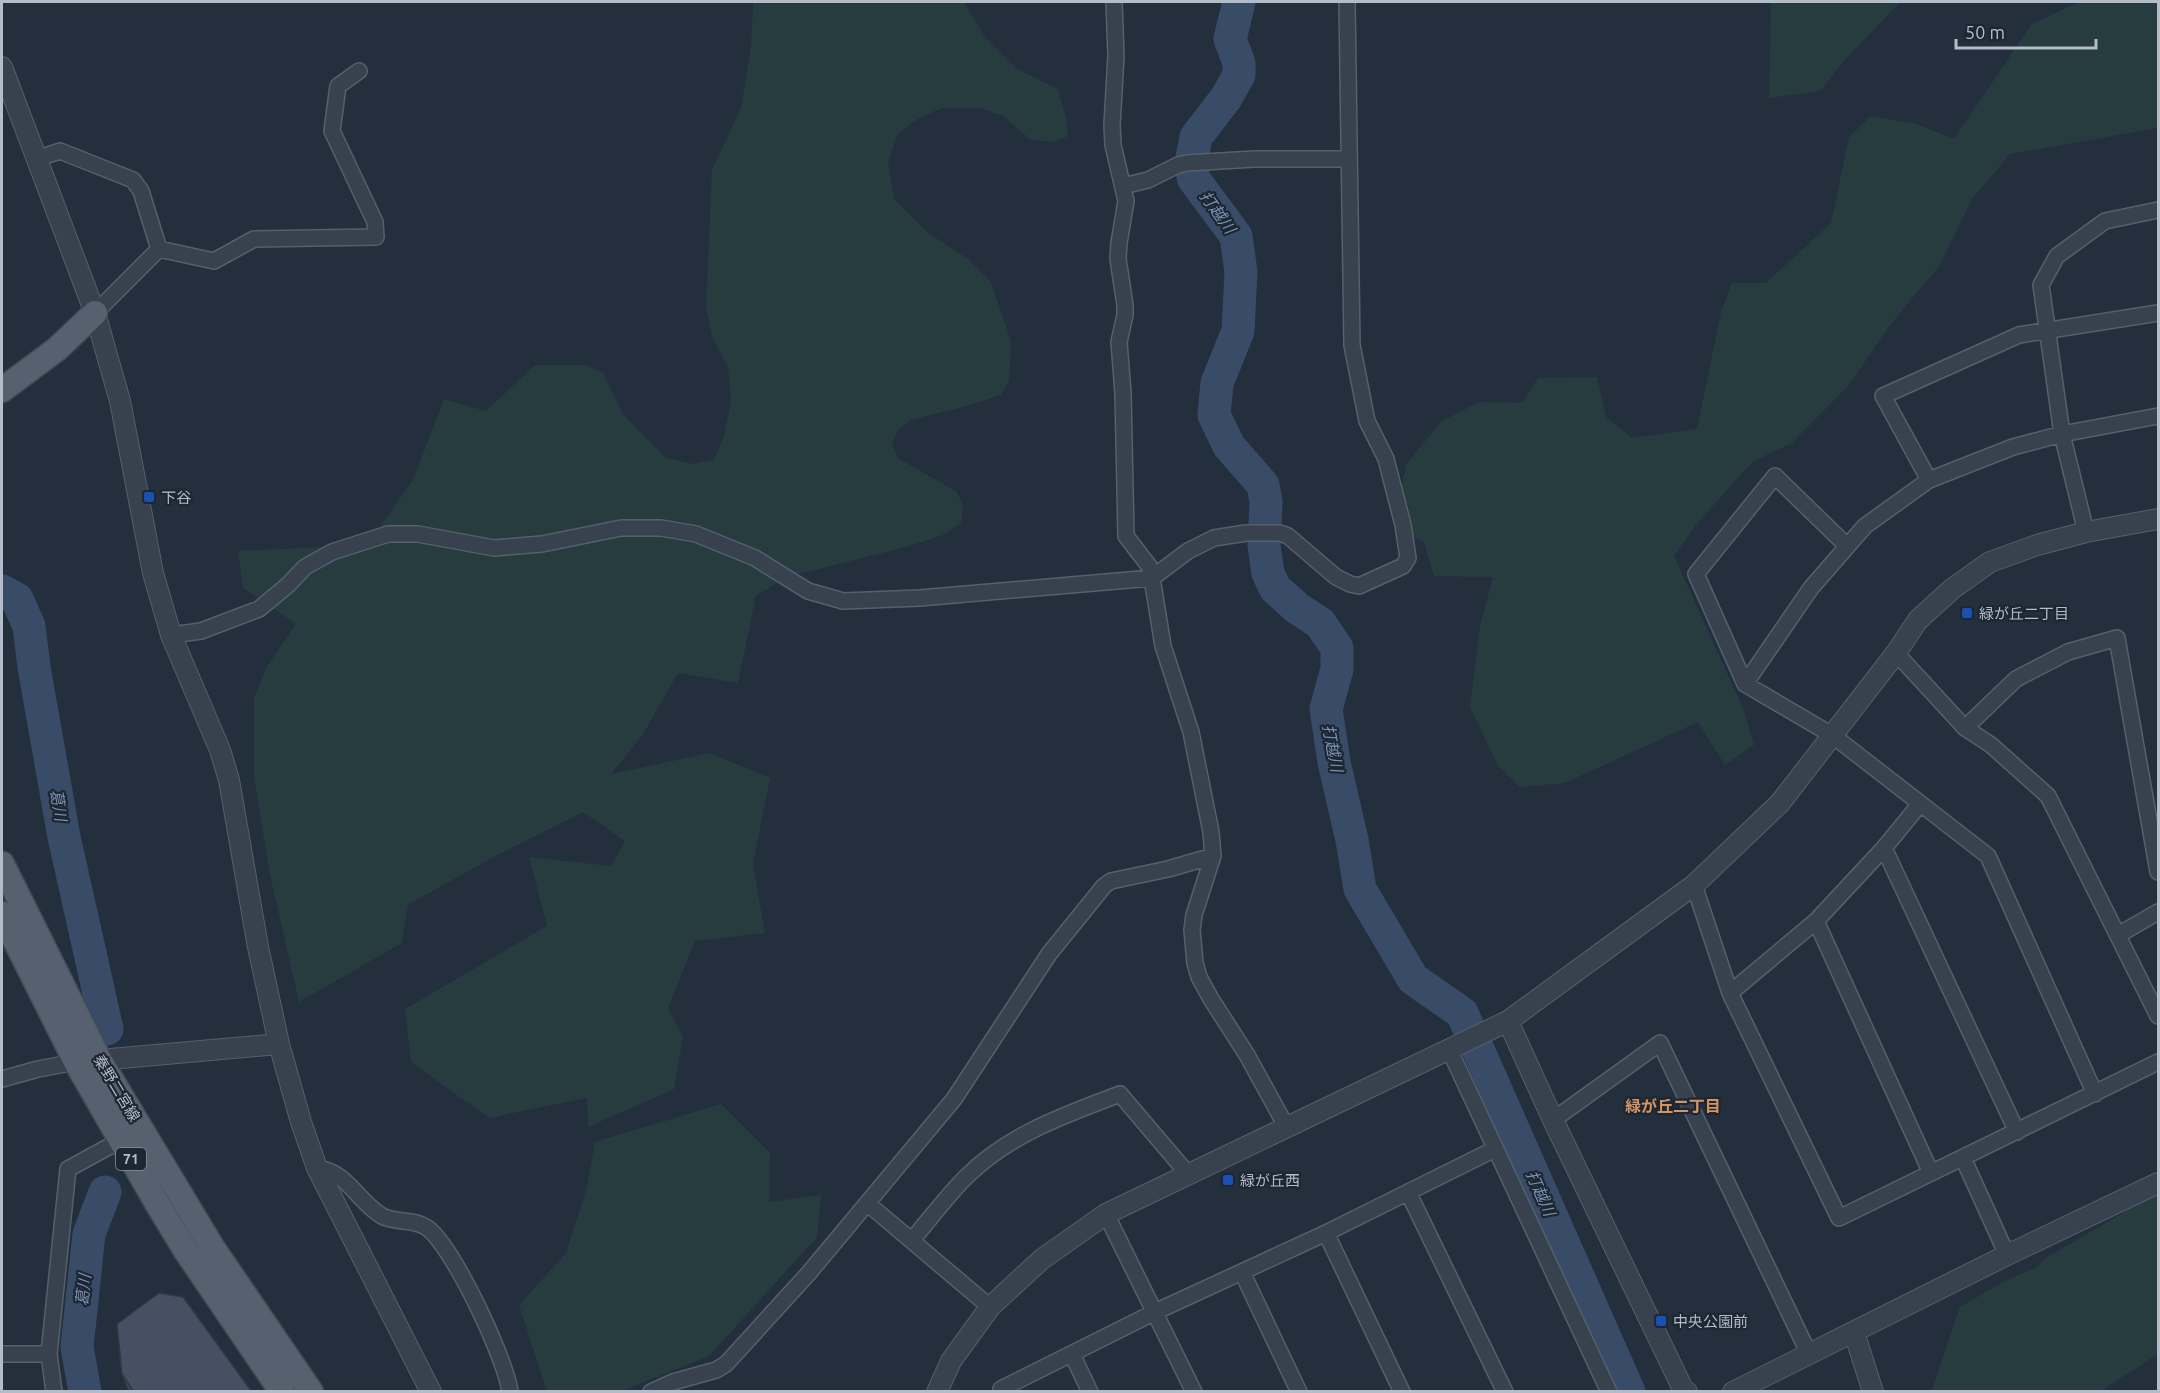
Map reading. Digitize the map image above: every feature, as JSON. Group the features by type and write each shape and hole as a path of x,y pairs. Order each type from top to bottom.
{"main road":[{"path":"2,390 57,348 95,312"},
{"name":"秦野二宮線","path":"2,864 55,972 121,1140 186,1251 282,1392"},
{"name":"秦野二宮線","path":"2,914 90,1058 212,1247 311,1392"}],"street":[{"path":"1114,2 1116,56 1113,145 1126,201 1118,259 1125,315 1119,342 1123,393 1126,536 1149,566 1163,646 1191,732 1211,832 1213,856 1194,915 1192,930 1197,970 1211,999 1287,1128"},
{"path":"171,635 201,631 260,609 288,585 304,567 333,552 388,534 418,534 494,548 542,544 621,528 661,528 696,534 755,558 808,591 843,601 920,598 1152,578 1188,551 1205,542 1246,533 1280,533 1288,536 1336,577 1359,586 1403,566 1408,558 1403,525 1386,459 1367,421 1352,345 1347,2"},
{"path":"2,68 95,312 120,401 153,573 171,635 220,750 230,780 258,947 279,1044 301,1122 317,1168 429,1391"},
{"path":"159,249 214,261 254,239 376,237 375,222 332,131 338,86 359,71"},
{"path":"36,159 60,151 133,180 141,192 159,249"},
{"path":"1123,186 1148,180 1187,163 1254,159 1348,159"},
{"path":"2086,532 2062,434 2041,285 2057,256 2105,221 2158,210"},
{"path":"95,312 159,249"},
{"path":"1929,480 1883,396 2019,335 2158,313"},
{"path":"1745,684 1811,588 1864,526 1929,480 2013,447 2062,434 2158,416"},
{"path":"1847,546 1775,476 1696,574 1745,684 1832,735 1988,856 2096,1094"},
{"path":"935,1390 951,1361 990,1307 1042,1259 1106,1214 1502,1024 1694,885 1780,803 1896,653 1918,620 1952,589 1990,562 2037,545 2086,532 2158,519"},
{"path":"1965,728 2016,679 2067,652 2117,638 2158,872"},
{"path":"1896,653 1965,728 1992,745 2048,796 2158,1016"},
{"path":"1730,993 1816,921 1884,848 1920,804"},
{"path":"1884,848 2017,1132"},
{"path":"651,1392 673,1382 716,1370 726,1364 783,1303 954,1100 1043,963 1098,892 1112,881 1168,870 1213,856"},
{"path":"1694,885 1730,993 1839,1218 2158,1062"},
{"path":"2118,935 2158,912"},
{"path":"1816,921 1931,1173"},
{"path":"1502,1024 1553,1120 1683,1389 1687,1392"},
{"path":"1553,1120 1660,1043 1809,1354"},
{"path":"2,1079 90,1058 279,1044"},
{"path":"1454,1047 1495,1149 1609,1392"},
{"path":"912,1240 966,1176 1005,1146 1053,1119 1120,1094 1188,1174"},
{"path":"54,1392 49,1354 68,1169 121,1140"},
{"path":"1002,1392 1001,1389 1155,1312 1326,1233 1495,1149"},
{"path":"1963,1158 2007,1255"},
{"path":"317,1168 329,1170 347,1183 382,1216 424,1225 442,1242 462,1277 502,1361 510,1392"},
{"path":"1733,1392 2007,1255 2158,1183"},
{"path":"1408,1192 1505,1392"},
{"path":"867,1203 990,1307"},
{"path":"1106,1214 1194,1392"},
{"path":"1326,1233 1402,1392"},
{"path":"1242,1272 1299,1392"},
{"path":"1854,1332 1873,1392"},
{"path":"2,1354 49,1354"},
{"path":"1072,1354 1090,1392"}],"green space":[{"path":"749,2 964,2 985,37 1017,69 1058,89 1068,136 1054,142 1031,140 1003,116 981,108 941,108 916,120 898,134 888,162 894,199 928,233 967,258 991,282 1011,341 1009,381 1001,395 910,420 898,430 892,444 898,458 957,492 963,506 961,523 943,535 906,547 787,577 756,596 738,683 678,673 642,736 611,774 710,753 770,778 753,864 765,933 695,941 668,1008 683,1037 674,1089 588,1127 587,1098 489,1118 411,1062 405,1009 547,926 529,857 611,866 625,841 583,812 495,856 408,905 402,943 299,1002 270,875 254,777 254,699 266,668 296,624 243,588 238,551 367,545 413,480 444,399 486,411 535,365 585,365 603,373 623,414 666,458 694,464 714,460 724,436 731,399 728,367 712,337 706,306 712,170 741,108 751,47 753,3"},
{"path":"1771,2 1900,2 1844,61 1820,91 1769,98"},
{"path":"2158,2 2158,128 2010,154 1972,199 1940,265 1890,325 1849,385 1792,443 1752,462 1695,526 1674,556 1743,708 1754,745 1725,765 1698,722 1565,783 1520,787 1498,766 1470,707 1480,626 1493,577 1434,576 1424,542 1412,536 1399,500 1406,464 1442,421 1479,402 1522,403 1538,378 1597,377 1606,417 1632,438 1697,429 1721,312 1732,283 1766,283 1831,223 1849,137 1871,116 1917,124 1954,139 2031,25 2074,4"},
{"path":"721,1104 770,1153 769,1202 821,1195 817,1237 709,1356 622,1391 547,1391 519,1305 566,1253 587,1187 595,1142"},
{"path":"2158,1192 2158,1354 2101,1391 1931,1392 1960,1307 2003,1282 2037,1267 2046,1258"}],"building":[{"path":"159,1293 183,1297 252,1392 134,1392 122,1374 117,1324"}],"waterway":[{"name":"打越川","path":"1239,2 1230,39 1239,63 1239,75 1226,98 1196,137 1192,158 1193,178 1236,236 1241,272 1238,331 1217,383 1214,415 1229,446 1263,485 1266,502 1264,546 1268,573 1275,588 1297,608 1320,623 1337,648 1337,669 1326,709 1334,762 1352,840 1360,889 1413,979 1462,1013 1629,1392"},
{"name":"葛川","path":"2,591 17,599 29,626 64,837 107,1029"},
{"name":"葛川","path":"85,1392 77,1347 89,1234 105,1192"}],"place":[{"name":"下谷","path":"149,497"},
{"name":"緑が丘二丁目","path":"1967,613"},
{"name":"緑が丘西","path":"1228,1180"},
{"name":"中央公園前","path":"1661,1321"}],"district":[{"name":"緑が丘二丁目","path":"1673,1106"}]}
